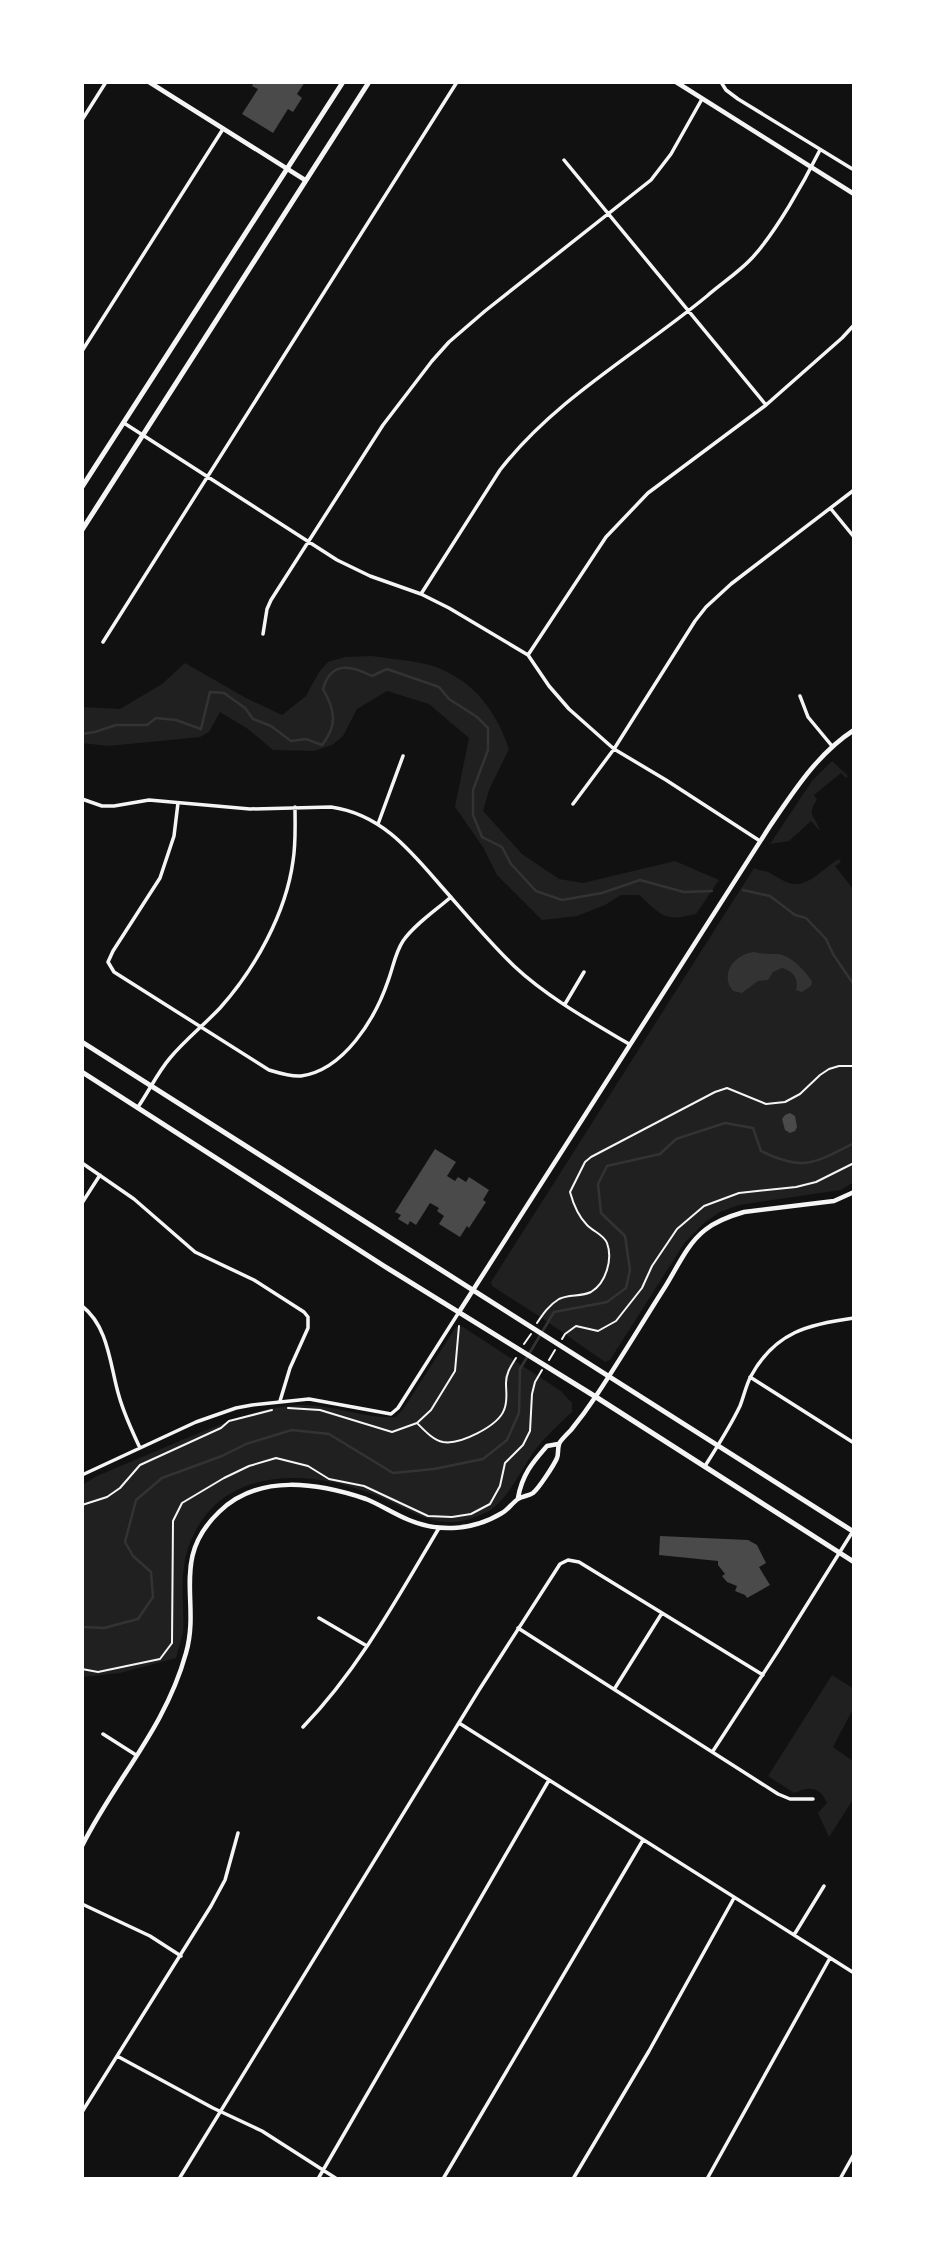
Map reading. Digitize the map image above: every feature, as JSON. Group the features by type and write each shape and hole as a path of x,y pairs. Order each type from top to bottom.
{"main road":[{"path":"82,487 343,82"},
{"path":"82,530 369,82"},
{"path":"82,1042 853,1532"},
{"path":"82,1072 854,1562"}],"street":[{"path":"82,120 106,82"},
{"path":"149,82 305,180"},
{"path":"103,642 457,82"},
{"path":"676,82 854,194"},
{"path":"721,82 726,90 738,99 854,170"},
{"path":"262,634 267,609 307,541 383,425 432,361 449,342 485,311 651,180 663,166 702,99"},
{"path":"82,351 223,128"},
{"path":"421,594 513,453 546,419 689,311 753,257 772,231 820,150"},
{"path":"564,160 766,405"},
{"path":"528,656 617,523 648,493 766,405 854,325"},
{"path":"122,422 351,567 450,608 528,656 549,687 569,709 614,749 760,841"},
{"path":"573,804 614,749 706,607 731,584 854,490"},
{"path":"831,509 854,537"},
{"path":"800,696 808,717 832,746"},
{"path":"82,1475 222,1412 253,1405 309,1399 384,1414 394,1412 760,841 801,781 832,746 854,730"},
{"path":"378,824 403,756"},
{"path":"82,799 102,806 149,800 250,809 318,806 344,809 378,824 407,848 514,966 534,983 629,1044"},
{"path":"178,803 174,836 160,878 108,962 114,972 269,1070 297,1077 315,1073 339,1057 358,1038 378,1005 403,940 451,898"},
{"path":"138,1107 169,1059 236,988 266,939 286,890 293,863 296,838 295,807"},
{"path":"565,1004 584,972"},
{"path":"82,1163 134,1199 195,1252 254,1280 304,1312 308,1317 308,1328 290,1368 280,1401"},
{"path":"82,1203 100,1175"},
{"path":"82,1846 96,1818 160,1718 185,1659 190,1634 190,1567 202,1532 220,1510 249,1492 286,1483 364,1499 407,1520 439,1528 476,1525 504,1513 517,1499 532,1494 558,1456 558,1444 596,1396 686,1253 705,1230 723,1219 744,1212 834,1200 854,1192"},
{"path":"82,1306 98,1325 108,1346 120,1398 139,1448"},
{"path":"705,1466 740,1405 750,1377 772,1348 810,1325 854,1318"},
{"path":"750,1377 854,1443"},
{"path":"517,1499 521,1481 533,1462 547,1446 558,1444"},
{"path":"303,1727 330,1698 367,1646 439,1528"},
{"path":"713,1751 853,1532"},
{"path":"179,2179 555,1568 568,1560 579,1562 763,1675"},
{"path":"615,1689 662,1613"},
{"path":"319,1618 367,1646"},
{"path":"517,1628 778,1794 790,1799 813,1799"},
{"path":"459,1723 854,1973"},
{"path":"103,1734 138,1756"},
{"path":"318,2179 549,1780"},
{"path":"82,2112 181,1956 225,1880 238,1833"},
{"path":"443,2179 643,1840"},
{"path":"794,1935 824,1886"},
{"path":"573,2179 735,1898"},
{"path":"82,1904 150,1936 181,1956"},
{"path":"706,2179 830,1958"},
{"path":"117,2056 262,2131 337,2179"},
{"path":"840,2179 854,2154"}],"path":[{"path":"525,1343 546,1309 559,1300 592,1291 606,1274 608,1245 580,1216 570,1192 585,1162 715,1092 727,1088 766,1104 785,1102 800,1094 829,1069 854,1066"},
{"path":"82,1669 98,1672 160,1659 172,1643 173,1521 181,1503 249,1466 276,1458 308,1466 330,1479 364,1486 428,1516 452,1517 471,1514 490,1504 500,1486 505,1463 523,1445 530,1432 535,1381 565,1334 576,1326 598,1331 616,1321 642,1289 652,1266 677,1229 704,1206 739,1193 796,1187 816,1182 854,1163"},
{"path":"82,1505 107,1497 120,1488 140,1465 221,1428 229,1421 246,1416 281,1408 320,1410 392,1432 417,1423 431,1410 455,1371 460,1326"},
{"path":"417,1423 432,1437 453,1442 491,1426 505,1409 507,1374 518,1355"}],"shaded area":[{"path":"372,656 436,667 462,681 482,699 498,722 509,749 489,790 483,811 522,854 559,879 583,883 675,861 719,880 696,914 670,917 659,912 639,895 621,895 605,905 577,916 542,920 497,875 483,847 455,807 469,738 429,704 387,691 357,709 343,736 332,745 314,751 273,750 248,729 220,712 209,732 200,737 108,746 82,743 82,707 120,709 162,684 185,663 282,715 306,696 319,672 328,662 345,657"},
{"path":"832,761 848,776 846,778 841,773 814,795 817,800 812,813 820,831 811,821 789,841 770,844 812,781"},
{"path":"839,859 841,862 835,866 854,890 854,1182 841,1190 739,1205 720,1212 704,1223 685,1242 610,1360 605,1362 492,1286 491,1282 754,868 797,884 816,876"},
{"path":"754,952 787,957 805,972 812,981 811,986 802,992 796,990 797,982 794,976 782,968 773,972 768,980 758,981 742,993 733,991 728,978 731,966 741,957"},
{"path":"456,1327 463,1327 561,1391 572,1403 572,1412 539,1445 501,1501 487,1512 453,1522 424,1517 367,1492 317,1480 268,1480 244,1487 224,1498 206,1515 192,1538 184,1563 183,1629 176,1658 120,1673 82,1677 82,1485 97,1476 201,1432 271,1409 312,1405 372,1416 396,1417"},
{"path":"832,1675 854,1689 854,1707 833,1747 854,1762 854,1798 829,1837 818,1813 827,1803 818,1791 805,1789 794,1793 768,1776"}],"building":[{"path":"254,82 305,82 297,94 302,98 293,112 288,109 273,133 242,114 258,89 252,86"},
{"path":"790,1113 795,1116 797,1127 790,1133 785,1130 782,1119"},
{"path":"435,1149 456,1162 447,1176 455,1181 458,1177 466,1182 469,1177 489,1190 483,1200 486,1202 460,1237 439,1224 444,1216 437,1211 439,1208 430,1203 416,1225 410,1221 408,1225 398,1219 401,1215 395,1212"},
{"path":"660,1536 748,1540 757,1545 766,1563 759,1567 770,1585 747,1598 735,1591 737,1586 727,1582 722,1576 725,1574 718,1561 659,1555"}],"waterway":[{"path":"82,734 116,725 147,725 156,718 176,720 201,729 210,692 224,693 245,708 253,719 271,726 291,741 306,739 322,745 333,724 332,711 323,689 331,674 336,670 349,668 372,676 387,669 439,687 449,699 477,717 488,728 488,750 473,790 473,815 482,837 502,847 511,864 536,891 562,900 602,893 640,880 684,892 712,891"},
{"path":"743,890 770,896 795,915 806,918 826,939 854,985"},
{"path":"82,1627 104,1628 138,1619 153,1597 151,1572 133,1556 125,1542 136,1500 162,1478 222,1456 246,1444 292,1430 329,1434 393,1473 434,1469 483,1459 507,1440 519,1413 520,1369 554,1312 607,1302 626,1288 630,1270 625,1236 601,1213 598,1184 607,1166 660,1154 676,1139 725,1123 753,1128 761,1151 775,1158 799,1163 819,1160 854,1143"}]}
